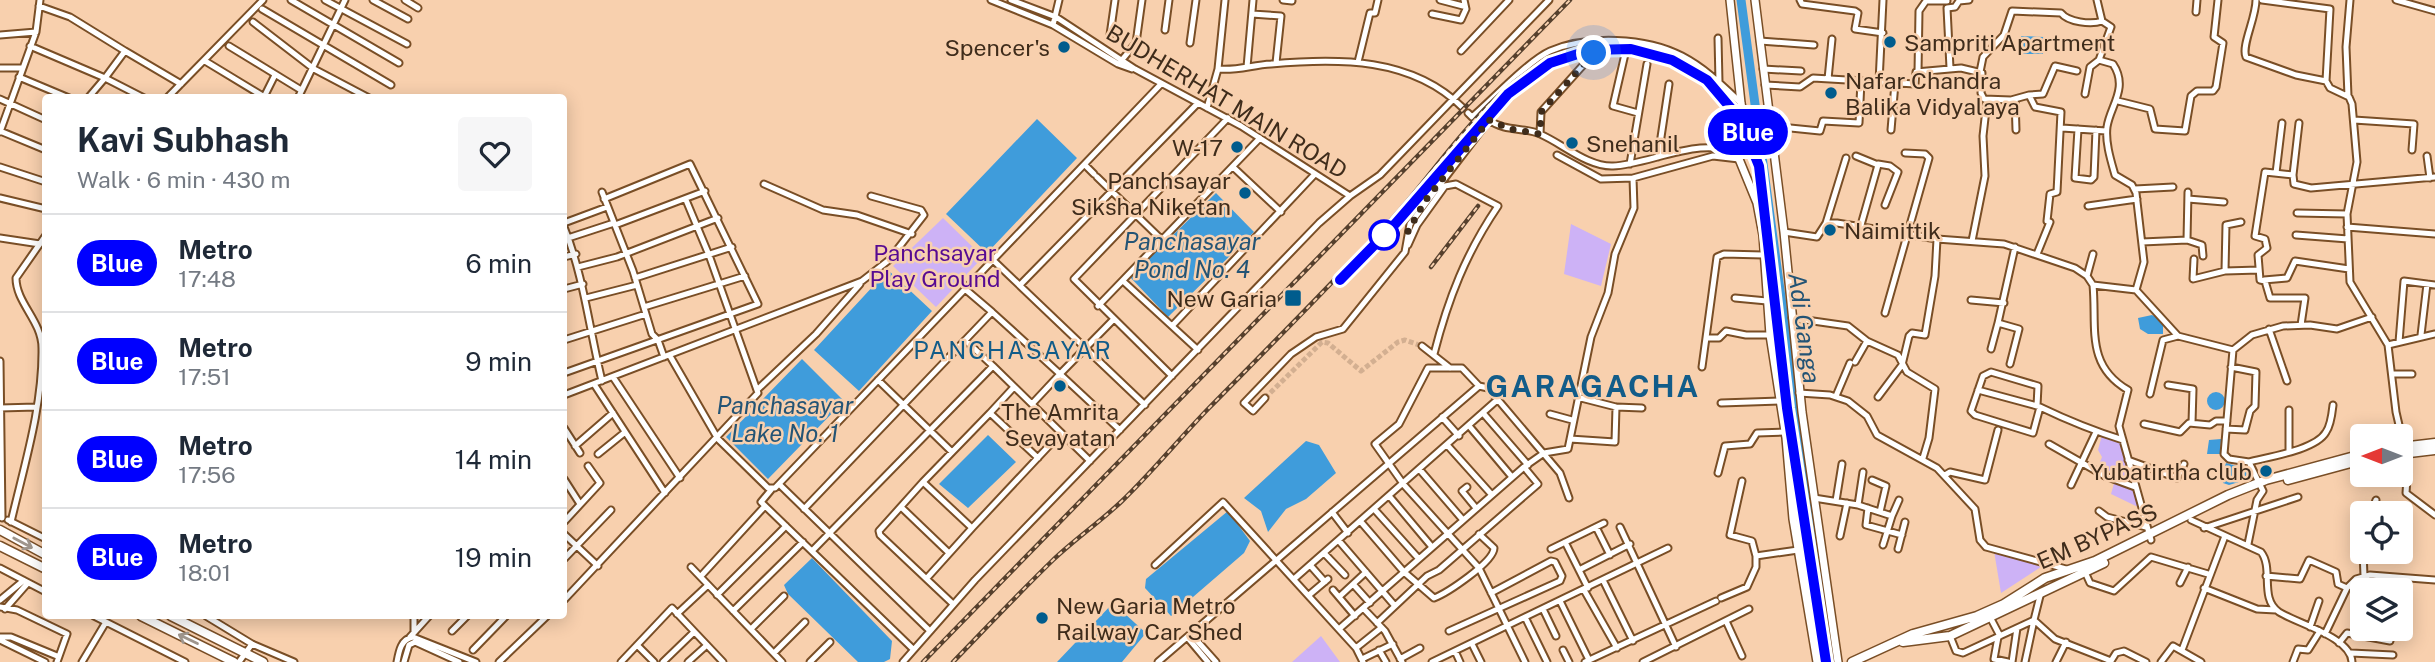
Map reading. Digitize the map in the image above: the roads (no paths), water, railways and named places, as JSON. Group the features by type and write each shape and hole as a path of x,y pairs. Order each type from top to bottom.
{"main road":[{"path":"2413,448 2435,443"},
{"path":"2413,450 2435,450"},
{"name":"EM BYPASS","path":"1852,662 1913,634 1994,612 2066,569 2095,561 2228,495 2350,458"},
{"path":"1863,662 1905,641 1950,636 1994,612 2040,596 2148,534 2192,520 2261,485 2350,463"},
{"path":"0,530 42,553"},
{"path":"0,546 42,567"},
{"path":"147,619 236,662"},
{"path":"177,619 263,662"}],"street":[{"path":"171,94 263,0"},
{"path":"291,0 332,27 399,63"},
{"path":"325,0 407,44"},
{"path":"300,94 314,69 345,0"},
{"path":"373,0 408,19"},
{"path":"405,0 418,8"},
{"path":"991,0 1054,25 1120,62 1136,43 1142,0"},
{"name":"BUDHERHAT MAIN ROAD","path":"1010,0 1034,6 1056,17 1120,62 1228,118 1350,196"},
{"path":"1054,25 1059,0"},
{"path":"1110,35 1115,0"},
{"path":"1165,30 1169,0"},
{"path":"1190,43 1196,0"},
{"path":"1208,108 1218,69 1225,0"},
{"path":"1247,67 1253,0"},
{"path":"1282,0 1292,1"},
{"path":"1359,62 1370,13 1375,13 1378,0"},
{"path":"1432,14 1461,20 1466,9 1463,3 1440,0"},
{"path":"1461,51 1509,0"},
{"path":"902,662 953,604 1319,223 1380,175 1549,0"},
{"path":"1730,0 1747,136 1739,158 1757,203 1763,235 1770,335 1785,432 1798,550 1817,662"},
{"path":"1755,0 1784,232 1799,393 1838,662"},
{"path":"1800,0 1802,4 1855,11 1858,13 1855,29 1883,33"},
{"path":"1879,82 1883,0"},
{"path":"1765,85 1801,87 1809,79 1915,84 1918,72 1920,10 1926,1 1947,0 1950,68"},
{"path":"1947,8 1955,7 1959,1 1969,0"},
{"path":"2085,94 2090,67 2099,60 2111,27 2102,21 2097,0"},
{"path":"2196,12 2197,0"},
{"path":"2118,102 2150,109 2155,129 2185,131 2191,96 2197,91 2213,91 2216,87 2223,43 2214,37 2218,0"},
{"path":"2256,0 2253,25 2243,49 2246,57 2296,75 2326,81"},
{"path":"2262,0 2330,9 2326,81 2330,88 2348,96"},
{"path":"2350,0 2346,47 2348,96 2354,120 2357,162 2347,214 2349,269 2352,287 2388,345 2400,424"},
{"path":"2397,0 2435,11"},
{"path":"42,148 0,131 36,32 40,3 70,17 181,84"},
{"path":"1034,6 1035,17"},
{"path":"262,9 391,85"},
{"path":"2077,71 2054,66 2043,94 1987,100 1982,96 1983,76 1980,72 1983,57 2004,36 2012,11 2061,13 2067,19 2095,23 2102,21"},
{"path":"1252,13 1281,16 1276,63"},
{"path":"253,22 314,69 361,94"},
{"path":"0,35 36,32"},
{"path":"1718,38 1719,82"},
{"path":"1828,79 1832,39"},
{"path":"1760,41 1814,44"},
{"path":"1468,113 1472,117 1549,52 1592,43 1636,43 1679,54 1719,82 1741,103"},
{"path":"1540,134 1541,112 1594,53 1592,43"},
{"path":"30,46 136,94"},
{"path":"229,46 301,90"},
{"path":"91,94 125,51"},
{"path":"1625,54 1613,106 1638,113"},
{"path":"1218,69 1235,71 1276,63 1329,60 1359,62 1425,79 1463,108"},
{"path":"2099,60 2116,68 2118,102 2106,131 2115,175 2135,189 2173,187"},
{"path":"205,61 261,94"},
{"path":"1630,164 1647,64"},
{"path":"0,68 23,68"},
{"path":"1918,72 1950,68 1980,72"},
{"path":"1763,69 1801,71"},
{"path":"267,94 275,75"},
{"path":"19,77 59,94"},
{"path":"1747,136 1771,129 1820,131 1823,121 1859,123 1861,81"},
{"path":"1891,130 1895,83"},
{"path":"913,649 765,506 762,499 1161,84"},
{"path":"1658,157 1669,84"},
{"path":"2029,95 2035,107 2061,112 2062,128 2057,192 2050,194 2047,221 2050,222 2037,254"},
{"path":"0,99 42,118"},
{"path":"2015,99 2017,130"},
{"path":"1972,241 1985,176 1983,136 1987,100"},
{"path":"1020,285 1198,103"},
{"path":"1172,376 1098,306 1074,279 1228,118"},
{"path":"1405,252 1409,223 1489,120 1510,129 1540,134 1604,165 1630,164 1689,150 1721,150 1739,158"},
{"path":"2354,120 2414,124 2412,150"},
{"path":"2276,173 2282,123"},
{"path":"2299,123 2292,175 2294,184 2306,188 2351,187 2432,178 2427,156"},
{"path":"2062,128 2106,131"},
{"path":"2078,129 2075,178 2091,180 2094,177 2096,130"},
{"path":"1098,306 1260,138"},
{"path":"1885,313 1929,158 1925,154 1905,153"},
{"path":"1557,155 1601,179 1633,178 1713,156 1739,158"},
{"path":"1856,156 1890,166 1898,172 1885,205"},
{"path":"1784,232 1817,237 1826,223 1846,158"},
{"path":"567,372 758,304 690,164 604,199"},
{"path":"1861,225 1878,164"},
{"path":"1085,165 1163,241"},
{"path":"0,167 42,180"},
{"path":"1233,167 1281,212"},
{"path":"2292,175 2265,172 2255,222 2255,236 2265,239 2267,248 2258,254 2260,280 2287,278 2295,261 2349,269"},
{"path":"1172,326 1315,174"},
{"path":"1339,629 1512,477 1544,453 1568,449 1591,337 1608,293 1615,254 1634,208 1633,178"},
{"path":"764,184 823,210 857,215 912,233"},
{"path":"1265,398 1253,411 1244,403 1291,354 1316,337 1343,329 1405,252 1417,225 1445,186 1456,184 1498,206 1472,245 1449,298 1434,354"},
{"path":"2135,189 2144,262 2136,290"},
{"path":"568,238 686,200 705,191"},
{"path":"601,192 626,253 652,334 718,439 771,489"},
{"path":"2187,240 2188,195 2224,202"},
{"path":"758,389 816,334 862,281 889,260 923,218 924,212 871,196"},
{"path":"0,198 42,208"},
{"path":"2088,206 2137,199"},
{"path":"567,597 757,396 758,389 686,200"},
{"path":"567,224 607,207"},
{"path":"2297,213 2347,214"},
{"path":"579,267 626,253 718,218"},
{"path":"2225,271 2226,225 2241,222"},
{"path":"1826,223 1861,225 1937,239 2015,247 2087,276 2092,285 2097,354 2109,377 2128,390 2119,426 2148,534"},
{"path":"2347,227 2435,234"},
{"path":"2296,234 2348,239"},
{"path":"567,235 576,254 602,381"},
{"path":"0,238 40,244"},
{"path":"1878,397 1902,365 1912,332 1925,335 1935,276 1937,239"},
{"path":"2142,242 2187,240 2202,245 2203,256"},
{"path":"0,530 36,407 42,346 38,327 16,286 16,278 42,241"},
{"path":"586,298 732,247"},
{"path":"1991,349 2004,303 2015,247"},
{"path":"567,256 576,254"},
{"path":"2087,276 2093,254"},
{"path":"1702,367 1718,255 1763,255"},
{"path":"2194,258 2193,279 2225,271 2259,270"},
{"path":"993,260 1145,405"},
{"path":"567,339 745,276"},
{"path":"2264,280 2270,298 2305,298 2301,325"},
{"path":"567,394 862,281"},
{"path":"1124,281 1198,350"},
{"path":"2399,342 2404,281 2435,285"},
{"path":"567,288 583,284"},
{"path":"2421,335 2427,284"},
{"path":"2092,285 2136,290 2178,336"},
{"path":"965,289 1120,430"},
{"path":"1735,298 1767,301"},
{"path":"1970,300 2004,303"},
{"path":"804,509 992,312"},
{"path":"2333,405 2324,436 2289,452 2249,462 2225,456 2233,350 2252,335 2269,329 2301,325 2337,328 2372,317"},
{"path":"1792,318 1849,326 1867,341 1898,355 1902,365 1936,391 1923,458"},
{"path":"1032,404 1113,320"},
{"path":"1998,323 2018,329 2010,364"},
{"path":"2269,329 2287,381"},
{"path":"1706,338 1719,338 1726,331 1745,335 1770,335"},
{"path":"2388,345 2421,335 2435,334"},
{"path":"2150,394 2163,340 2178,336 2233,350"},
{"path":"965,340 1090,461"},
{"path":"1836,396 1867,341"},
{"path":"1422,346 1450,368"},
{"path":"0,361 5,519"},
{"path":"812,551 993,366"},
{"path":"2226,429 2244,431 2250,411 2255,407 2256,372 2231,367"},
{"path":"1525,662 1479,568 1404,485 1376,448 1377,441 1399,424 1428,368 1462,368 1479,386 1488,388 1544,453 1560,473 1569,498"},
{"path":"1991,372 2038,386 2038,406 2033,433 1975,415 1971,408 1978,390 1984,374 1991,372"},
{"path":"2393,374 2412,374"},
{"path":"613,377 680,478"},
{"path":"878,380 952,452"},
{"path":"594,384 665,494"},
{"path":"2168,385 2193,389 2192,423"},
{"path":"1158,662 1479,386"},
{"path":"953,604 880,535 881,527 1014,387"},
{"path":"1978,390 2038,406 2096,432 2123,440"},
{"path":"1799,393 1836,396 1862,411 1877,435 1923,458 1945,475 1977,512 1982,544 2066,569"},
{"path":"1577,397 1616,407 1642,408"},
{"path":"1294,579 1404,485 1497,400"},
{"path":"1721,403 1780,401"},
{"path":"0,408 36,407"},
{"path":"1570,439 1615,442 1616,407"},
{"path":"2289,410 2289,452"},
{"path":"990,413 1038,458"},
{"path":"1356,648 1417,586 1538,484 1483,413"},
{"path":"567,444 573,443 613,414"},
{"path":"1550,414 1572,420"},
{"path":"1442,417 1459,436"},
{"path":"2144,424 2180,432 2187,423 2210,425 2216,421 2227,421"},
{"path":"1469,427 1512,477"},
{"path":"1945,475 1950,472 1985,480 1998,430"},
{"path":"1717,473 1725,446 1751,444 1757,433 1785,432"},
{"path":"2071,485 2096,432"},
{"path":"567,433 580,453"},
{"path":"598,454 624,433"},
{"path":"927,578 1061,433"},
{"path":"2049,444 2081,463 2135,487"},
{"path":"1448,446 1492,495"},
{"path":"2128,460 2176,478 2184,464"},
{"path":"2248,544 2261,485 2249,462"},
{"path":"1836,501 1842,464"},
{"path":"567,519 600,483 588,466"},
{"path":"1420,470 1463,520"},
{"path":"1858,505 1863,472"},
{"path":"1872,480 1886,486 1880,512"},
{"path":"1560,601 1587,661 1600,659 1616,648 1747,587 1756,567 1752,541 1730,535 1742,481"},
{"path":"923,482 972,528"},
{"path":"567,484 580,504"},
{"path":"779,484 929,630"},
{"path":"1467,487 1462,491 1476,508"},
{"path":"2406,487 2406,493 2435,515"},
{"path":"1390,497 1432,547"},
{"path":"2203,528 2298,497"},
{"path":"1814,498 1858,505 1892,516"},
{"path":"1883,545 1899,500"},
{"path":"1155,565 1223,502 1356,648 1363,661 1392,644"},
{"path":"1840,536 1847,503"},
{"path":"701,576 765,506"},
{"path":"901,506 949,553"},
{"path":"1868,508 1864,523 1902,535"},
{"path":"567,556 611,510"},
{"path":"1375,510 1419,559"},
{"path":"2099,511 2148,534"},
{"path":"1332,512 1348,533"},
{"path":"5,519 42,537"},
{"path":"2192,520 2203,528 2248,544 2264,555 2268,593 2276,610"},
{"path":"1361,522 1417,586 1436,598 1479,568 1494,552 1479,534"},
{"path":"1898,549 1905,522"},
{"path":"1551,550 1604,523"},
{"path":"717,595 786,526"},
{"path":"1596,527 1610,555"},
{"path":"1620,527 1639,562 1676,647"},
{"path":"2182,650 2208,574 2225,536"},
{"path":"567,537 597,566"},
{"path":"1339,541 1384,590 1395,606"},
{"path":"1565,541 1616,648"},
{"path":"733,611 803,542"},
{"path":"1579,570 1630,544"},
{"path":"1432,662 1668,548"},
{"path":"1756,556 1798,550"},
{"path":"1324,553 1345,575"},
{"path":"2085,572 2090,583 2114,591 2151,557 2208,574"},
{"path":"2266,576 2300,579 2309,560 2336,572 2338,584 2347,588"},
{"path":"1449,631 1560,580 1558,569 1551,561 1491,593"},
{"path":"2364,564 2364,576"},
{"path":"1309,595 1327,580 1310,565"},
{"path":"691,567 782,662"},
{"path":"2180,583 2188,567"},
{"path":"0,568 42,590"},
{"path":"1339,597 1366,572"},
{"path":"2293,662 2298,649 2308,650 2322,633 2347,588 2364,576 2415,576 2435,580"},
{"path":"1603,580 1633,641"},
{"path":"0,600 25,582"},
{"path":"2,608 25,582"},
{"path":"1353,584 1370,603"},
{"path":"677,614 709,585"},
{"path":"2204,587 2257,609 2276,610 2322,633 2351,653 2353,662"},
{"path":"1333,590 1355,616"},
{"path":"751,629 784,596"},
{"path":"2025,662 2034,620 2039,610 2040,596"},
{"path":"2310,627 2319,601"},
{"path":"0,639 11,637 57,659 67,634 17,610 2,608"},
{"path":"621,662 672,608 723,662"},
{"path":"1364,609 1379,625 1401,660 1420,648"},
{"path":"1544,609 1556,636"},
{"path":"1643,662 1749,609"},
{"path":"1994,612 1999,636 1994,659 2010,662 2017,628"},
{"path":"1525,617 1547,662"},
{"path":"100,619 185,662"},
{"path":"211,619 252,644 294,662"},
{"path":"404,662 414,619"},
{"path":"397,662 401,646 427,619"},
{"path":"452,631 464,619"},
{"path":"473,650 503,619"},
{"path":"499,662 541,619"},
{"path":"1950,636 1959,653 2034,620"},
{"path":"2034,620 2042,629 2098,659 2112,661 2120,651 2146,662"},
{"path":"1726,621 1742,656"},
{"path":"82,662 106,622"},
{"path":"774,653 805,622"},
{"path":"663,662 694,632"},
{"path":"2339,643 2347,633 2350,634"},
{"path":"1189,635 1208,662"},
{"path":"1189,635 1216,662"},
{"path":"411,638 459,662"},
{"path":"411,638 424,639 476,662"},
{"path":"0,639 45,662"},
{"path":"810,662 830,642"},
{"path":"2056,662 2066,642"},
{"path":"236,662 252,644"},
{"path":"1472,644 1481,662"},
{"path":"637,645 654,662"},
{"path":"688,662 706,645"},
{"path":"2161,662 2169,648 2182,650 2201,662"},
{"path":"1380,650 1386,662"},
{"path":"1563,650 1569,662"},
{"path":"1455,651 1460,662"},
{"path":"2351,653 2393,654"}],"water":[{"path":"2021,36 2044,37 2043,54 2016,54 2021,49"},
{"path":"1037,119 1077,158 987,253 946,214"},
{"name":"Panchasayar Pond No. 4","path":"1216,193 1254,232 1168,317 1130,277"},
{"path":"888,270 932,311 859,391 814,350"},
{"path":"2152,315 2163,321 2163,334 2148,334 2140,329 2138,318"},
{"name":"Panchasayar Lake No. 1","path":"802,359 844,401 768,479 726,437"},
{"path":"2212,392 2220,392 2225,401 2223,408 2212,410 2207,405 2207,397"},
{"path":"988,435 1016,462 968,508 939,484"},
{"path":"2221,439 2220,454 2207,454 2209,440"},
{"path":"1306,441 1319,445 1336,473 1306,499 1286,509 1268,532 1261,511 1244,498"},
{"path":"2226,463 2252,470 2255,477 2229,485 2223,483 2222,474"},
{"path":"1228,511 1250,541 1244,553 1171,616 1145,588 1146,579"},
{"path":"812,558 892,641 890,659 884,662 858,662 788,594 784,585"},
{"path":"1113,603 1146,633 1122,662 1057,662"}],"waterway":[{"name":"Adi Ganga","path":"1741,0 1830,662"}],"tunnel":[{"path":"1647,64 1650,47"},
{"path":"1265,398 1322,342 1328,343 1361,371 1398,342 1405,340 1422,346"}],"railway":[{"path":"923,662 1570,0"},
{"path":"953,662 1053,560 1133,490 1390,221 1463,133 1503,91 1549,60 1584,48 1619,45 1653,50 1685,64 1713,83 1736,109 1754,140 1764,175 1792,408 1831,662"},
{"path":"1431,267 1478,206"}],"metro line":[{"name":"Blue","path":"1340,280 1396,223 1472,132 1508,94 1523,80 1550,63 1590,50 1631,49 1672,60 1707,80 1728,102 1745,127 1759,166 1787,408 1826,662"}],"place":[{"name":"Sampriti Apartment","path":"1890,42"},
{"name":"Spencer's","path":"1064,47"},
{"name":"Nafar Chandra Balika Vidyalaya","path":"1831,93"},
{"name":"Snehanil","path":"1572,143"},
{"name":"W-17","path":"1237,147"},
{"name":"Panchsayar Siksha Niketan","path":"1245,193"},
{"name":"Naimittik","path":"1830,230"},
{"name":"New Garia","path":"1293,298"},
{"name":"The Amrita Sevayatan","path":"1060,386"},
{"name":"Yubatirtha club","path":"2266,471"},
{"name":"New Garia Metro Railway Car Shed","path":"1042,618"}],"district":[{"name":"PANCHASAYAR","path":"1013,350"},
{"name":"GARAGACHA","path":"1593,386"}],"park label":[{"name":"Panchsayar Play Ground","path":"935,265"}]}
